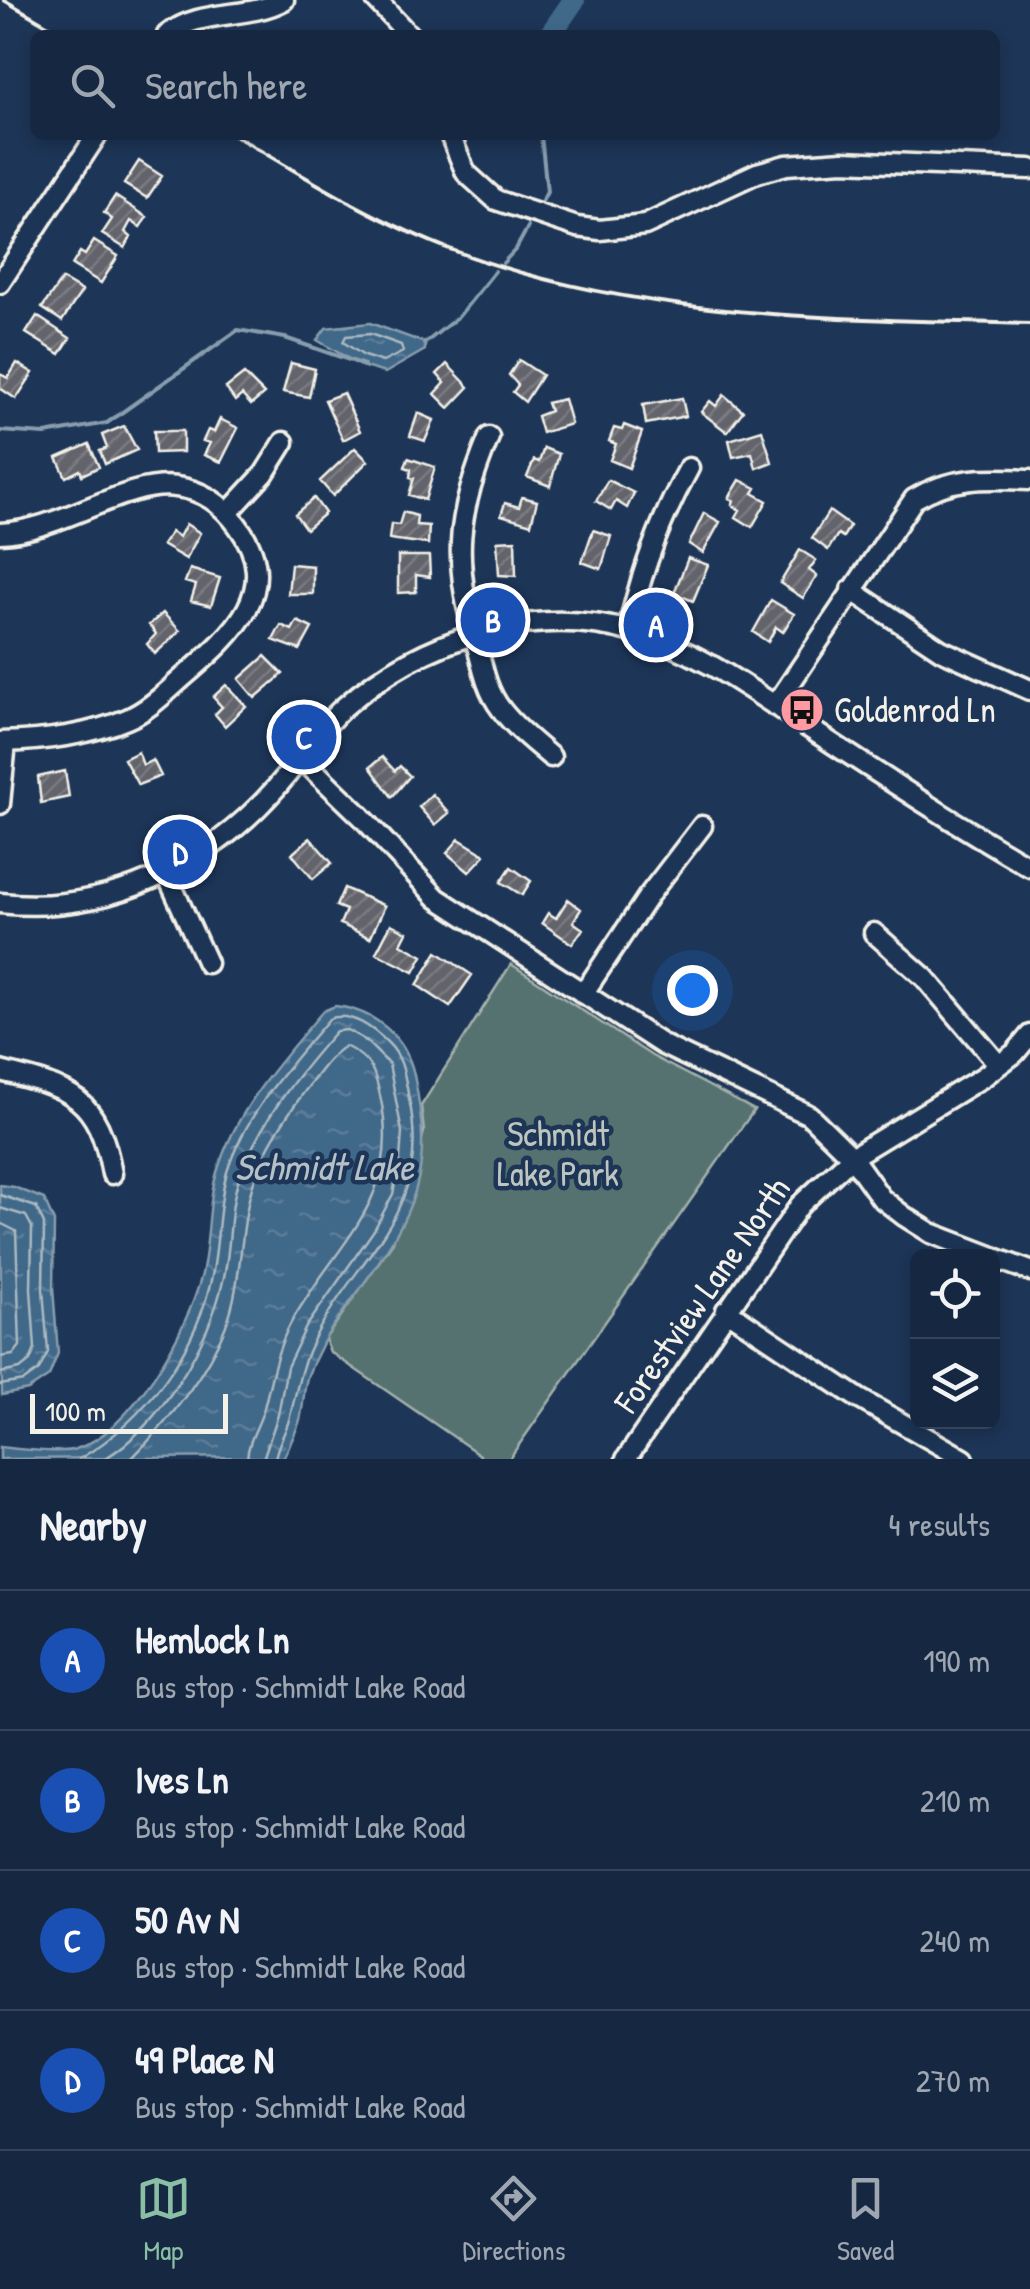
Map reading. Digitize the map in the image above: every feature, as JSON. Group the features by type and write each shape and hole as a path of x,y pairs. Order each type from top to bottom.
{"street":[{"path":"175,30 217,9 262,10 284,0"},
{"path":"376,0 404,30"},
{"path":"0,283 94,140"},
{"path":"452,140 466,173 496,200 577,227 600,230 646,225 757,173 786,165 843,161 1030,168"},
{"path":"489,436 463,512 459,546 465,609 490,693 514,726 551,757"},
{"path":"228,513 264,474 284,442"},
{"path":"628,630 650,548 689,468"},
{"path":"775,706 914,499 948,482 981,478 1030,480"},
{"path":"0,533 36,529 152,488 173,486 198,491 228,513 250,549 255,589 238,626 222,644 152,704 91,731 3,742 0,804"},
{"path":"851,590 940,650 1030,690"},
{"path":"0,903 60,904 101,898 166,874 204,852 248,817 341,710 376,681 412,658 452,640 534,624 628,630 697,657 1030,868"},
{"path":"300,757 438,898 695,1063 809,1116 852,1157 881,1198 931,1233 972,1249"},
{"path":"583,994 649,895 702,826"},
{"path":"166,874 207,963"},
{"path":"874,934 925,978 999,1065"},
{"name":"Forestview Lane North","path":"626,1459 800,1205 852,1157 999,1065 1030,1035"},
{"path":"0,1071 62,1088 78,1100 101,1130 112,1174"},
{"path":"1000,1260 1030,1271"},
{"path":"726,1310 858,1398 964,1459"}],"green space":[{"name":"Schmidt Lake Park","path":"511,964 652,1056 754,1110 509,1459 479,1459 480,1455 330,1352 325,1339 393,1242 424,1132 421,1106"}],"water":[{"path":"370,323 425,343 425,350 385,373 361,366 317,340 326,328"},
{"name":"Schmidt Lake","path":"335,1006 375,1020 404,1049 420,1108 421,1164 408,1211 396,1234 331,1328 313,1365 299,1423 284,1457 0,1459 0,1447 76,1449 97,1438 137,1400 171,1349 195,1297 205,1261 214,1182 237,1125 292,1047 323,1011"},
{"path":"0,1185 44,1199 54,1222 53,1288 58,1353 49,1376 28,1390 2,1395"}],"building":[{"path":"139,161 162,176 147,198 124,184"},
{"path":"115,196 147,217 140,227 131,221 125,232 131,237 125,248 102,234 112,219 104,213"},
{"path":"94,241 118,256 101,283 72,265"},
{"path":"62,279 82,291 62,321 42,308"},
{"path":"37,316 70,338 60,354 26,333"},
{"path":"519,360 542,375 525,402 513,392 518,385 509,375"},
{"path":"17,363 33,373 16,399 0,388 0,374 8,378"},
{"path":"291,363 315,369 309,397 283,392"},
{"path":"447,364 469,387 449,408 435,394 445,383 437,374"},
{"path":"244,374 264,394 251,405 242,395 235,401 226,388"},
{"path":"343,393 360,431 343,440 325,400"},
{"path":"724,395 743,411 727,432 701,412 710,401 716,406"},
{"path":"682,398 686,416 646,424 643,405"},
{"path":"564,399 571,424 542,433 537,416 550,411 547,403"},
{"path":"418,413 434,420 425,441 410,436"},
{"path":"220,419 238,428 221,462 204,455 210,443 203,441 208,430 214,432"},
{"path":"624,425 642,432 629,468 610,460 616,444 609,441 614,428 622,430"},
{"path":"124,426 137,450 105,464 100,451 107,448 102,435"},
{"path":"762,430 772,462 756,468 752,453 733,457 729,440"},
{"path":"154,431 183,431 183,452 155,453"},
{"path":"89,444 99,467 66,477 57,458"},
{"path":"355,448 368,461 333,496 320,481"},
{"path":"544,448 559,454 550,486 527,477"},
{"path":"408,458 435,467 425,500 409,495 414,478 410,477 411,469 405,467"},
{"path":"608,480 634,493 627,508 616,501 611,510 596,501"},
{"path":"740,480 756,488 753,493 767,501 752,527 736,517 740,510 729,498"},
{"path":"522,497 537,501 531,524 501,515 505,503 519,507"},
{"path":"314,498 325,513 306,529 295,514"},
{"path":"829,511 850,526 843,537 838,534 828,550 812,538"},
{"path":"403,512 417,516 416,525 429,526 428,544 389,539 391,524 399,525"},
{"path":"704,513 720,522 703,553 689,544"},
{"path":"186,524 200,533 186,559 162,545 171,532 179,537"},
{"path":"593,530 611,536 601,569 582,562"},
{"path":"515,540 516,576 499,575 497,541"},
{"path":"800,550 816,560 809,570 817,576 803,598 780,583"},
{"path":"398,556 429,556 430,577 416,575 416,592 398,593"},
{"path":"688,558 708,565 693,601 674,593"},
{"path":"291,564 313,566 313,594 288,594"},
{"path":"190,569 220,578 211,606 191,601 196,585 185,582"},
{"path":"771,600 794,614 783,632 776,627 768,642 753,632"},
{"path":"163,613 180,631 155,654 147,644 156,634 149,625"},
{"path":"297,621 312,628 300,650 273,640 281,625 292,630"},
{"path":"265,656 283,674 255,698 239,679"},
{"path":"226,685 246,706 225,726 215,714 222,707 213,697"},
{"path":"138,752 143,765 153,760 161,776 138,785 124,759"},
{"path":"382,757 395,771 400,766 410,776 392,797 370,767"},
{"path":"65,771 69,797 41,803 38,777"},
{"path":"432,794 449,813 435,825 419,807"},
{"path":"310,838 332,863 313,879 292,854"},
{"path":"459,839 485,855 469,872 447,853"},
{"path":"511,867 531,881 522,895 501,882"},
{"path":"344,888 385,906 370,938 340,924 346,910 336,906"},
{"path":"568,899 581,909 573,922 583,929 572,944 542,923 548,913 556,918"},
{"path":"391,924 407,932 401,944 423,956 414,972 376,953"},
{"path":"437,952 472,975 450,1007 417,985"}],"waterway":[{"path":"553,30 574,0"},
{"path":"539,207 547,192 542,140"},
{"path":"503,263 528,227"},
{"path":"424,344 459,316 495,271"},
{"path":"0,431 45,434 107,423 238,330 285,338 364,365"}],"railway":[{"path":"4,0 55,30"},
{"path":"243,140 342,198 426,239 524,274 595,291 739,311 1030,324"}],"place":[{"name":"Ives Ln","path":"493,620"},
{"name":"Hemlock Ln","path":"656,625"},
{"name":"Goldenrod Ln","path":"802,710"},
{"name":"50 Av N","path":"304,737"},
{"name":"49 Place N","path":"180,852"}]}
